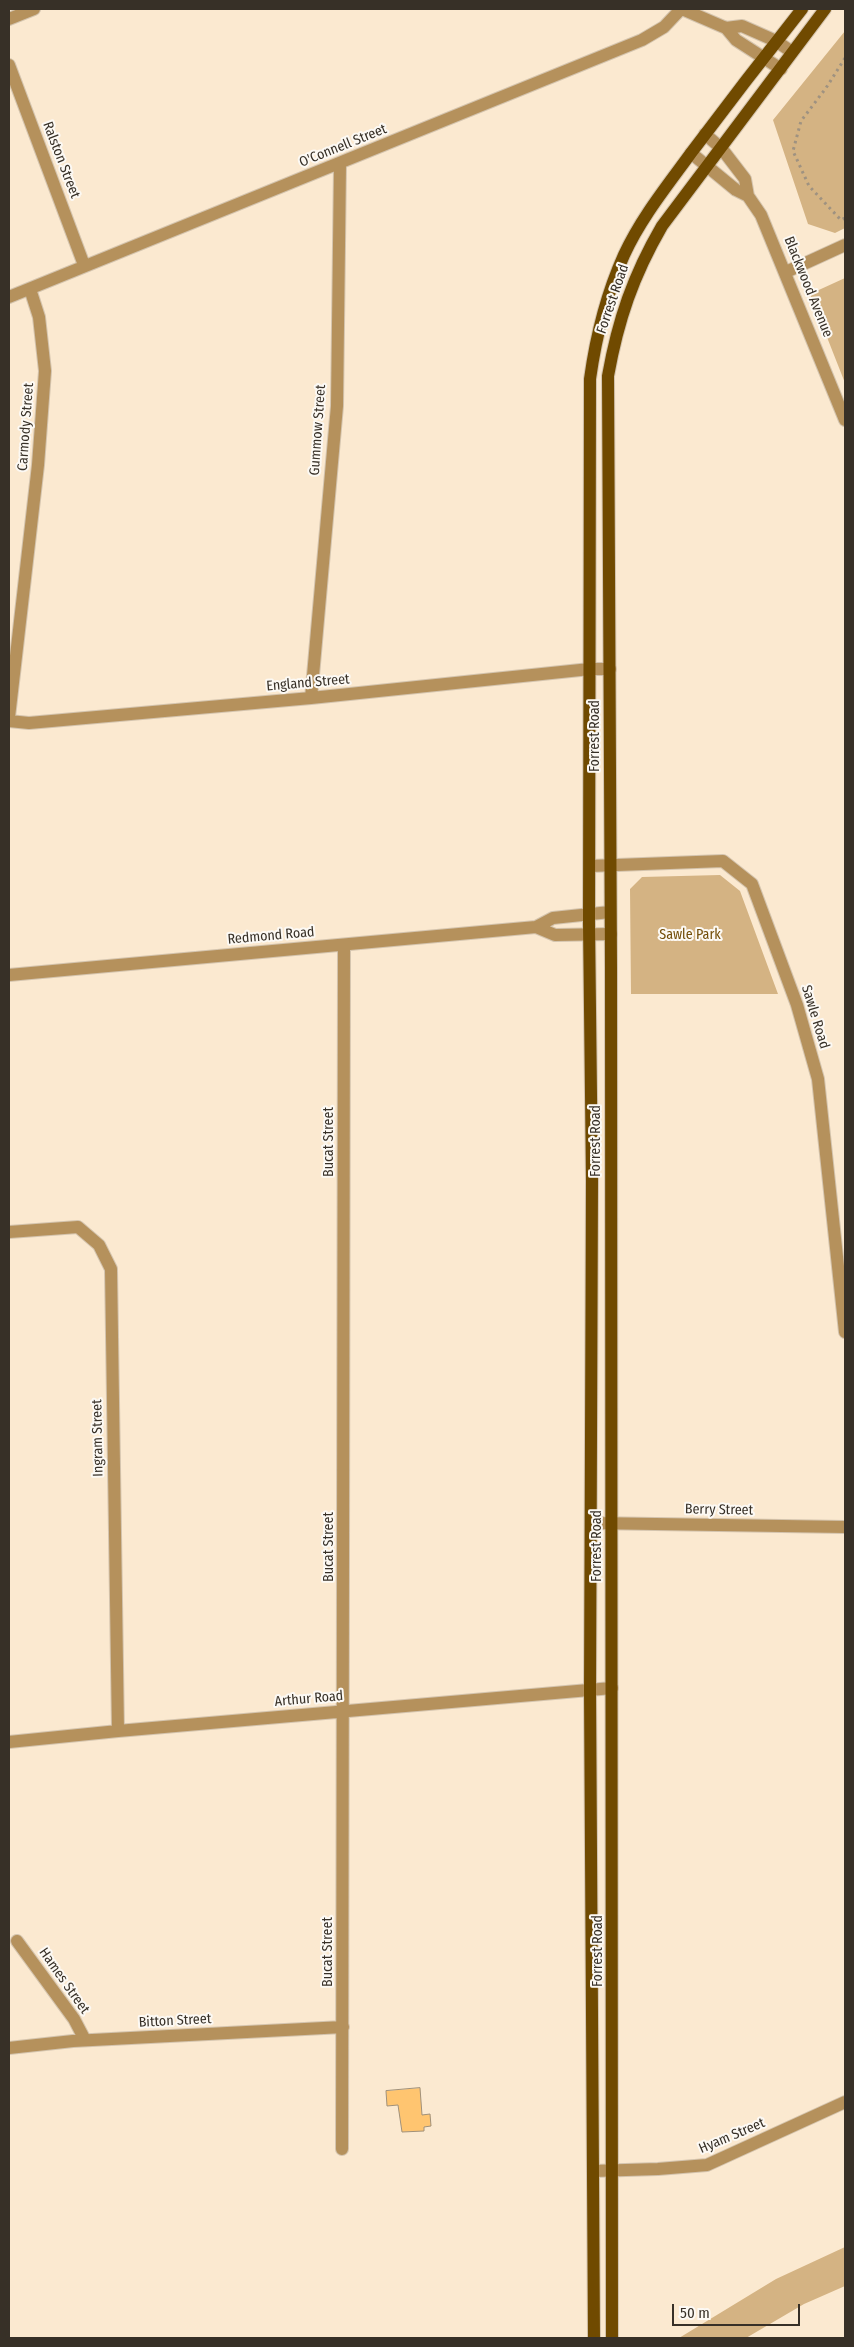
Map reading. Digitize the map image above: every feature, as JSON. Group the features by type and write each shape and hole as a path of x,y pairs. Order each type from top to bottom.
{"main road":[{"name":"Forrest Road","path":"594,2338 590,1690 592,1181 589,935 589,410 594,351 606,303 624,254 640,225 691,152 802,9"},
{"name":"Forrest Road","path":"612,2338 611,934 609,866 608,376 619,321 643,260 677,205 722,149 792,52 826,9"}],"street":[{"path":"9,19 34,9"},
{"path":"682,9 726,28 736,40 781,68"},
{"name":"O'Connell Street","path":"9,297 84,265 340,164 655,34 682,9"},
{"path":"726,28 742,26 776,41 792,52"},
{"name":"Ralston Street","path":"9,66 84,265"},
{"name":"Blackwood Avenue","path":"705,134 722,149 745,180 748,196 761,214 845,420"},
{"name":"Blackwood Avenue","path":"691,152 736,190 748,196"},
{"name":"Gummow Street","path":"311,698 336,406 340,164"},
{"path":"786,272 845,245"},
{"name":"Carmody Street","path":"9,717 38,465 45,371 39,317 30,289"},
{"name":"England Street","path":"9,722 29,723 311,698 590,669 610,670"},
{"name":"Sawle Road","path":"590,866 723,861 752,884 797,1005 818,1080 845,1332"},
{"name":"Redmond Road","path":"9,975 536,927 553,918 610,912"},
{"name":"Redmond Road","path":"536,927 555,936 611,934"},
{"name":"Bucat Street","path":"342,2149 344,945"},
{"name":"Ingram Street","path":"9,1232 78,1227 99,1245 111,1269 118,1731"},
{"name":"Berry Street","path":"592,1523 845,1527"},
{"name":"Arthur Road","path":"9,1742 344,1710 612,1688"},
{"name":"Hames Street","path":"17,1941 74,2019 86,2040"},
{"name":"Bitton Street","path":"9,2048 86,2040 343,2027"},
{"name":"Hyam Street","path":"593,2171 680,2168 707,2165 845,2102"}],"path":[{"path":"845,58 826,88 801,121 793,151 809,186 841,220 845,218"}],"green space":[{"path":"845,31 845,228 835,233 808,224 773,120"},
{"path":"845,278 845,383 810,294"},
{"name":"Sawle Park","path":"720,875 740,891 778,994 631,994 630,889 642,877"},
{"path":"845,2247 845,2286 804,2304 746,2338 679,2338 776,2279"}],"building":[{"path":"420,2088 422,2115 430,2114 431,2126 424,2127 424,2131 402,2132 398,2105 387,2106 386,2091"}]}
